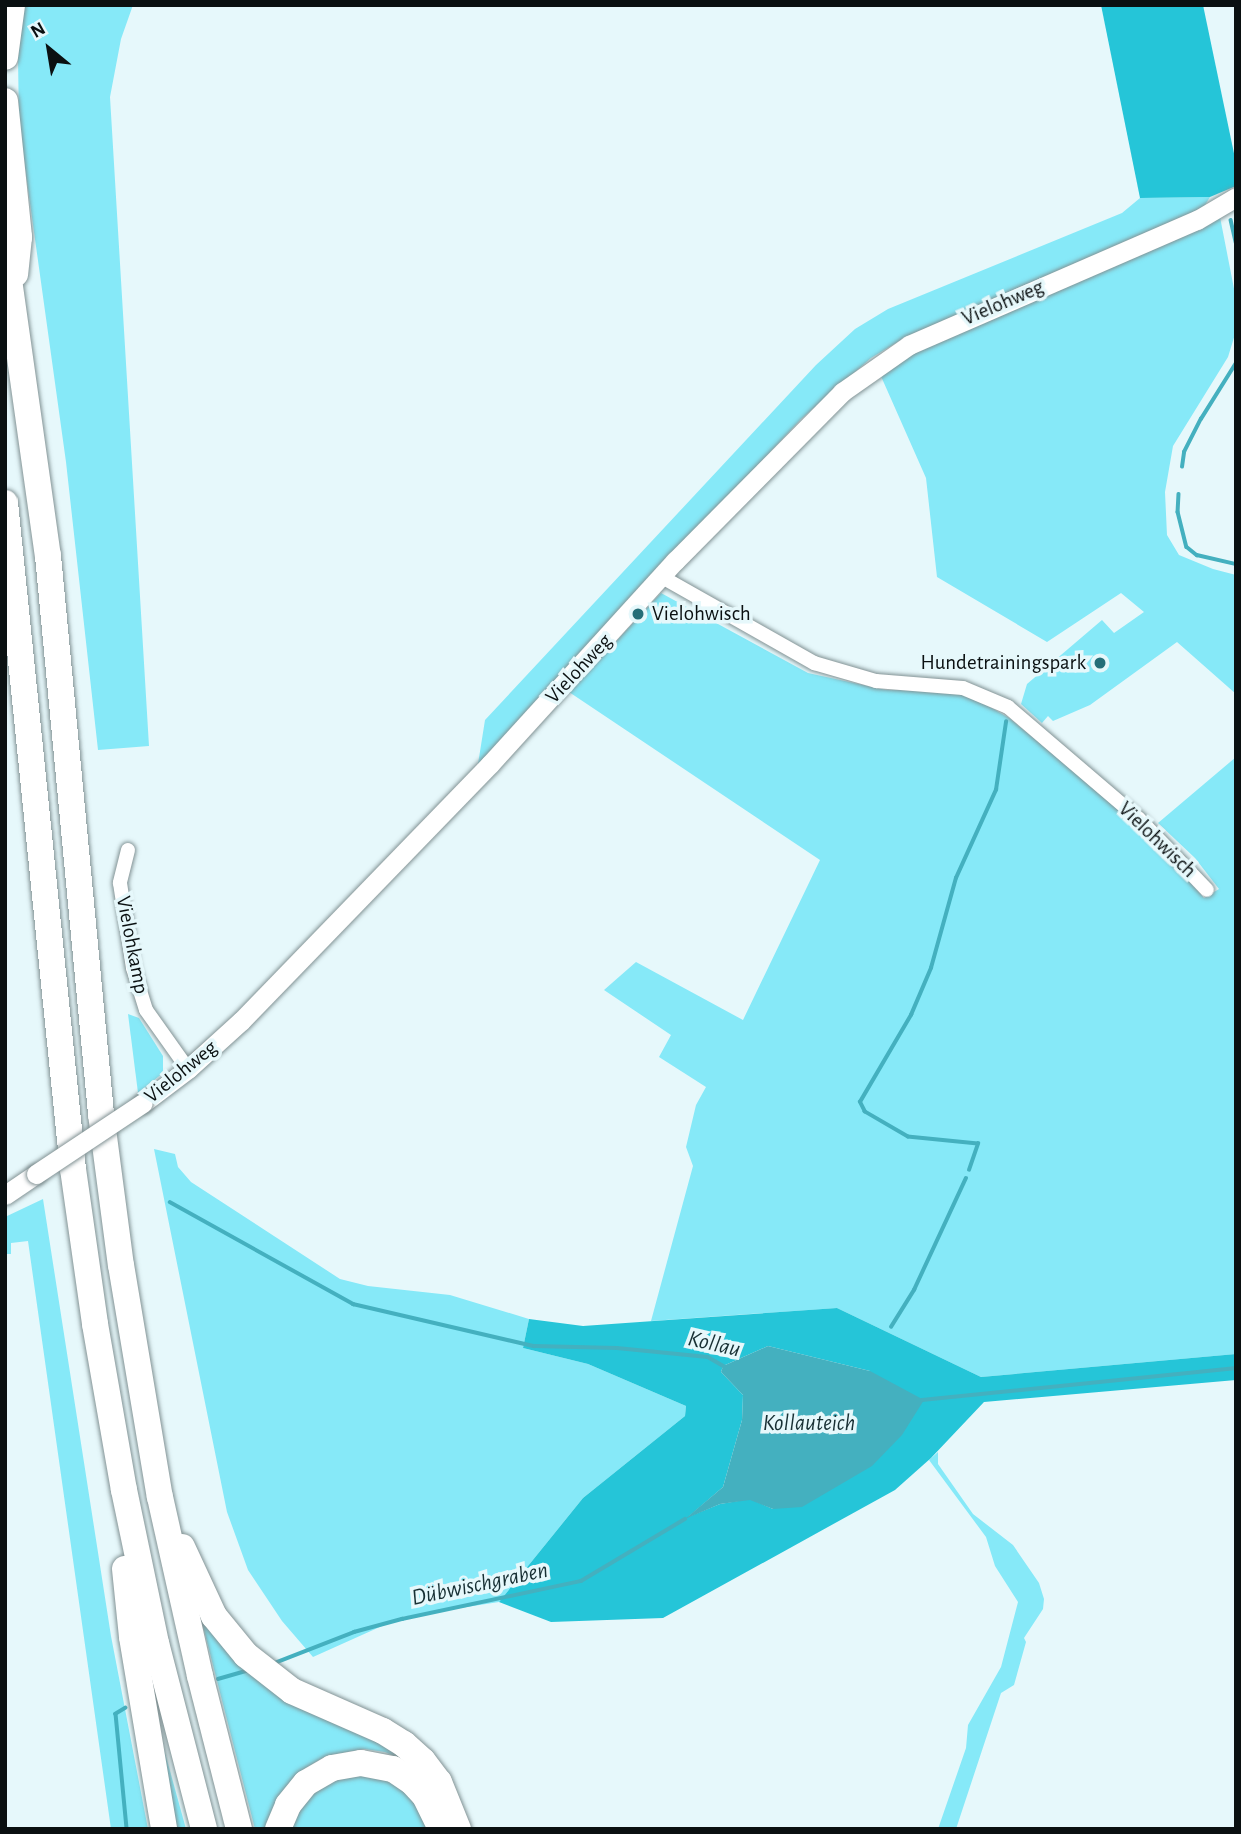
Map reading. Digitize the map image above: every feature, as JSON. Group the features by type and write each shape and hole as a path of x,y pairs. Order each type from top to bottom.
{"highway":[{"path":"5,57 12,5"},
{"path":"5,101 19,236 12,293"},
{"path":"5,251 38,481 101,1114 121,1265 160,1497 200,1676 239,1829"},
{"path":"29,731 38,481"},
{"path":"5,494 64,724"},
{"path":"5,503 73,1169 95,1324 124,1490 156,1643 204,1829"},
{"path":"124,1490 123,1548 132,1637 164,1829"},
{"path":"160,1497 207,1603 234,1643 259,1667 292,1691 383,1731 410,1749 423,1761 445,1793 458,1829"},
{"path":"278,1829 288,1805 306,1783 332,1768 361,1763 393,1769 412,1782 425,1796 441,1829"}],"street":[{"name":"Vielohweg","path":"5,1195 143,1103 188,1069 249,1013 490,764 808,424 876,365 942,329 1197,220 1236,198"},
{"name":"Vielohwisch","path":"662,578 814,663 876,681 963,688 1008,707 1139,819 1207,890"},
{"name":"Vielohkamp","path":"128,850 120,883 133,968 146,1010 188,1069"}],"shaded area":[{"path":"24,5 133,5 121,39 110,97 149,746 98,750 66,462 19,124 18,58"},
{"path":"1101,5 1203,5 1236,163 1236,186 1210,197 1140,198"},
{"path":"1210,197 1200,213 904,338 871,358 801,419 478,764 485,720 816,365 855,329 888,309 1122,213 1140,198"},
{"path":"1220,217 1236,299 1236,331 1228,357 1173,446 1165,492 1167,535 1179,555 1236,575 1236,694 1177,642 1090,705 1053,721 1048,716 1042,723 1021,704 1027,684 1102,620 1114,633 1144,612 1121,593 1047,642 937,577 926,478 880,374 911,353"},
{"path":"661,593 808,673 886,690 962,691 1009,718 1135,821 1204,898 1219,889 1195,858 1158,823 1236,757 1236,1354 981,1377 837,1308 651,1321 693,1166 686,1147 696,1105 706,1087 659,1057 671,1035 604,990 636,962 743,1020 820,860 569,692"},
{"path":"128,1014 139,1018 163,1056 163,1073 138,1093"},
{"path":"154,1149 175,1154 178,1167 191,1182 340,1279 368,1286 450,1295 529,1319 523,1348 588,1364 686,1406 685,1416 583,1498 499,1602 402,1617 313,1657 282,1621 248,1570 227,1512"},
{"path":"43,1199 111,1636 148,1829 111,1829 28,1241 11,1243 11,1254 5,1254 5,1217"},
{"path":"837,1308 981,1377 1236,1354 1236,1380 984,1402 931,1458 895,1490 663,1618 551,1622 499,1602 583,1498 685,1416 686,1406 588,1364 523,1348 529,1319 583,1326","holes":["768,1346 870,1371 773,1509 750,1499 720,1504 688,1517 723,1487 742,1420 743,1395 721,1372 723,1366"]},
{"path":"938,1452 938,1464 973,1514 1013,1545 1039,1583 1044,1599 1043,1609 1024,1638 1026,1642 1014,1685 1001,1693 956,1829 938,1829 966,1748 968,1725 1001,1667 1018,1602 995,1566 986,1537 929,1460"},
{"path":"195,1595 208,1617 373,1733 406,1761 385,1752 364,1749 326,1756 304,1769 270,1829 255,1829"},
{"path":"162,1742 186,1829 175,1829"},
{"path":"371,1774 402,1787 432,1829 286,1829 295,1813 324,1782"}],"water":[{"name":"Kollauteich","path":"768,1346 870,1371 924,1400 902,1435 872,1466 802,1507 773,1509 750,1500 720,1504 685,1519 723,1487 742,1420 743,1395 721,1372 723,1366"}],"waterway":[{"path":"1231,220 1236,242"},
{"path":"1182,467 1184,452 1201,419 1236,363"},
{"path":"1179,494 1178,512 1187,547 1197,555 1236,564"},
{"path":"969,1170 978,1144 908,1137 865,1112 860,1102 911,1015 931,968 956,878 996,790 1006,722"},
{"path":"891,1327 914,1290 966,1178"},
{"name":"Kollau","path":"170,1202 353,1304 534,1346 617,1348 708,1357 725,1367"},
{"name":"Kollau","path":"922,1400 1236,1368"},
{"name":"Dübwischgraben","path":"275,1663 354,1632 402,1619 581,1581 685,1519"},
{"name":"Dübwischgraben","path":"218,1679 250,1670"},
{"name":"Dübwischgraben","path":"126,1708 116,1714 127,1829"}],"place":[{"name":"Vielohwisch","path":"638,614"},
{"name":"Hundetrainingspark","path":"1100,663"}]}
